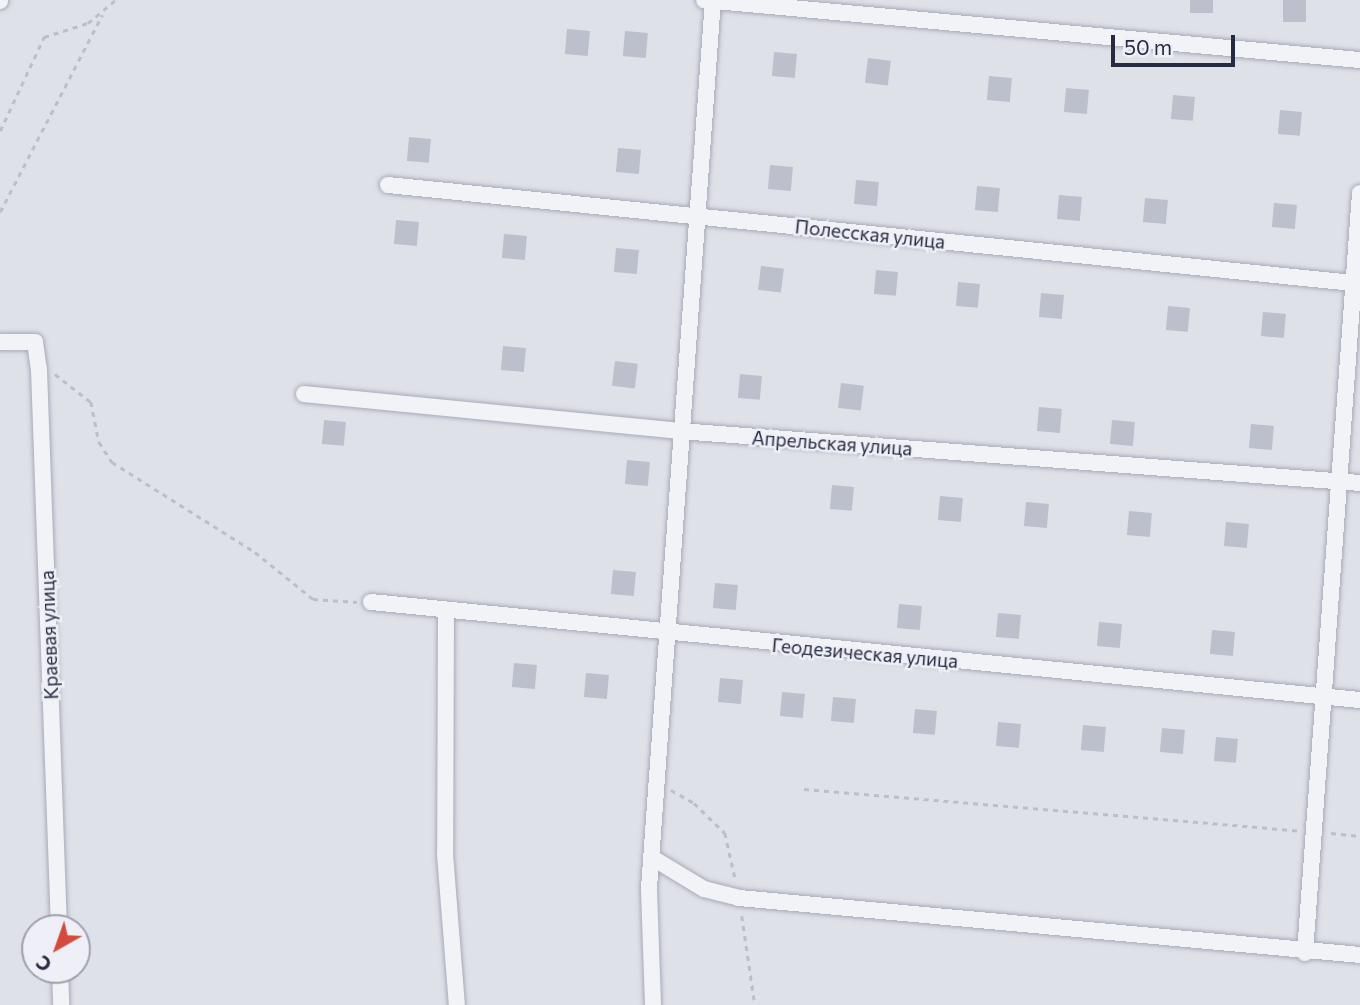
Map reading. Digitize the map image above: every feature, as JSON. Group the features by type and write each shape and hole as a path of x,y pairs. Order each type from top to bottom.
{"street":[{"path":"653,1005 651,857 709,0 1360,60"},
{"name":"Полесская улица","path":"388,185 1353,283"},
{"path":"1305,953 1342,481 1360,193"},
{"name":"Краевая улица","path":"0,342 35,342 40,370 59,914"},
{"name":"Апрельская улица","path":"304,394 680,431 1360,483"},
{"name":"Геодезическая улица","path":"371,602 665,634 1360,700"},
{"path":"446,610 442,655 445,854 457,1005"},
{"path":"651,857 704,889 739,898 1305,953 1360,955"},
{"path":"60,984 61,1005"}],"path":[{"path":"0,212 102,15 115,0"},
{"path":"0,131 44,37 102,15"},
{"path":"40,370 63,376 85,395 99,442 112,462 163,499 255,552 313,599 371,602"},
{"path":"804,789 1360,836"}],"building":[{"path":"1190,0 1213,0 1213,13 1190,13"},
{"path":"1283,0 1306,0 1306,22 1283,22"},
{"path":"567,29 590,31 588,56 565,54"},
{"path":"625,31 648,33 646,58 623,56"},
{"path":"774,52 797,54 795,78 772,76"},
{"path":"868,58 891,61 888,86 865,83"},
{"path":"989,76 1012,78 1010,102 987,100"},
{"path":"1066,88 1089,90 1087,114 1064,112"},
{"path":"1173,95 1195,97 1193,121 1171,119"},
{"path":"1280,110 1302,112 1300,136 1278,134"},
{"path":"409,137 431,139 429,163 407,161"},
{"path":"618,148 641,150 639,174 616,172"},
{"path":"770,165 793,167 791,191 768,189"},
{"path":"856,180 879,182 877,206 854,204"},
{"path":"977,186 1000,188 998,212 975,210"},
{"path":"1059,195 1082,197 1080,221 1057,219"},
{"path":"1145,198 1168,200 1166,224 1143,222"},
{"path":"1274,203 1297,205 1295,229 1272,227"},
{"path":"396,220 419,222 417,246 394,244"},
{"path":"504,234 527,236 525,260 502,258"},
{"path":"616,248 639,250 637,274 614,272"},
{"path":"761,266 784,269 781,293 758,290"},
{"path":"876,270 898,272 896,296 874,294"},
{"path":"958,282 980,284 978,308 956,306"},
{"path":"1041,293 1064,295 1062,319 1039,317"},
{"path":"1168,306 1190,308 1188,332 1166,330"},
{"path":"1263,312 1286,314 1284,338 1261,336"},
{"path":"503,346 526,348 524,372 501,370"},
{"path":"615,361 638,364 635,389 612,386"},
{"path":"740,374 762,376 760,400 738,398"},
{"path":"841,383 864,386 861,411 838,408"},
{"path":"1039,407 1062,409 1060,433 1037,431"},
{"path":"324,420 346,422 344,446 322,444"},
{"path":"1112,420 1135,422 1133,446 1110,444"},
{"path":"1251,424 1274,426 1272,450 1249,448"},
{"path":"627,460 650,462 648,486 625,484"},
{"path":"832,485 854,487 852,511 830,509"},
{"path":"940,496 963,498 961,522 938,520"},
{"path":"1026,502 1049,504 1047,528 1024,526"},
{"path":"1129,511 1152,513 1150,537 1127,535"},
{"path":"1226,522 1249,524 1247,548 1224,546"},
{"path":"613,570 636,572 634,596 611,594"},
{"path":"715,583 738,585 736,610 713,608"},
{"path":"899,604 922,606 920,630 897,628"},
{"path":"998,613 1021,615 1019,639 996,637"},
{"path":"1099,622 1122,624 1120,648 1097,646"},
{"path":"1212,630 1235,632 1233,656 1210,654"},
{"path":"514,663 537,665 535,689 512,687"},
{"path":"586,673 609,675 607,699 584,697"},
{"path":"720,678 743,680 741,704 718,702"},
{"path":"782,692 805,694 803,718 780,716"},
{"path":"833,697 856,699 854,723 831,721"},
{"path":"915,709 937,711 935,735 913,733"},
{"path":"998,722 1021,724 1019,748 996,746"},
{"path":"1083,725 1106,727 1104,752 1081,750"},
{"path":"1162,728 1185,730 1183,754 1160,752"},
{"path":"1216,737 1238,739 1236,763 1214,761"}]}
